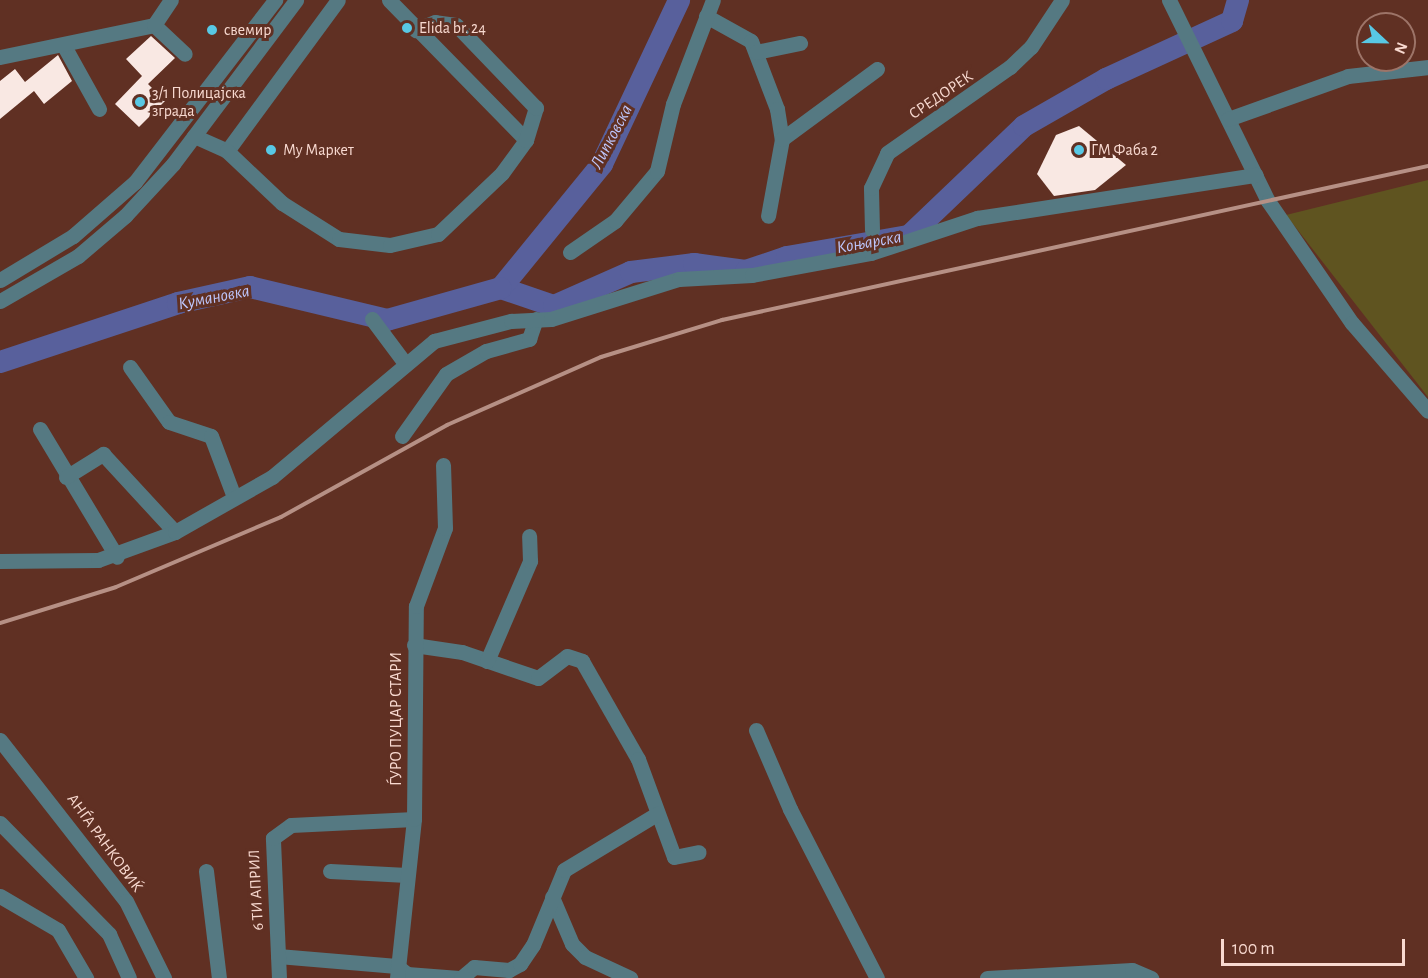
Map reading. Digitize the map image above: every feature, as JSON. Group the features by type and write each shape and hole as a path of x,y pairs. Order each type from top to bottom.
{"street":[{"path":"0,57 64,46 154,25 171,0"},
{"path":"0,280 74,236 135,182 275,0"},
{"path":"0,302 36,284 98,241 194,136 296,0"},
{"path":"227,151 338,0"},
{"path":"389,0 526,140"},
{"path":"570,252 615,221 657,171 673,104 712,0"},
{"name":"СРЕДОРЕК","path":"872,230 871,188 886,153 1010,67 1031,47 1062,0"},
{"path":"1170,2 1256,175 1332,296 1428,411"},
{"path":"706,15 735,27 756,52 782,139 768,216"},
{"path":"194,136 227,151 315,229 339,239 390,245 438,234 502,173 526,140 536,108 475,38 456,25 435,22 416,30"},
{"path":"154,25 185,54"},
{"path":"756,52 800,43"},
{"path":"64,46 99,109"},
{"path":"1228,119 1348,76 1428,67"},
{"path":"782,139 877,69"},
{"path":"0,561 65,564 117,557 175,532 294,459 404,362 434,341 536,320 679,279 752,275 912,244 977,218 1256,175"},
{"path":"372,319 404,362"},
{"path":"402,436 446,374 486,351 529,339 536,320"},
{"path":"130,367 169,422 211,436 234,497"},
{"path":"40,429 66,477 117,557"},
{"path":"66,477 103,453 175,532"},
{"name":"ЃУРО ПУЦАР СТАРИ","path":"397,972 414,819 416,606 445,528 443,465"},
{"path":"487,661 530,561 529,536"},
{"path":"414,645 487,661 538,678 567,656 582,661 638,759 674,857 699,852"},
{"path":"756,730 790,809 877,978"},
{"name":"АНЃА РАНКОВИЌ","path":"0,740 126,901 164,978"},
{"path":"278,956 407,974 460,978 474,967 509,970 520,964 564,870 657,814"},
{"name":"6 ТИ АПРИЛ","path":"279,978 270,842 283,827 344,819 414,819"},
{"path":"0,823 109,934 129,978"},
{"path":"206,871 219,978"},
{"path":"330,871 407,875"},
{"path":"0,896 58,930 86,978"},
{"path":"552,897 572,944 585,957 630,978"},
{"path":"987,978 1132,970 1151,978"}],"shaded area":[{"path":"1428,180 1428,397 1286,215"}],"building":[{"path":"151,36 175,58 148,84 165,101 139,127 115,104 142,76 126,59"},
{"path":"58,55 72,81 44,104 34,91 0,119 0,81 15,69 25,82"},
{"name":"ГМ Фаба 2","path":"1079,126 1126,165 1095,190 1054,196 1037,174 1056,135"}],"waterway":[{"name":"Липковска","path":"501,288 602,164 679,0"},
{"name":"Коњарска","path":"501,288 554,306 631,272 694,264 746,271 787,257 909,236 1024,126 1106,79 1232,21 1238,0"},
{"name":"Кумановка","path":"0,362 178,303 250,287 387,320 501,288"}],"railway":[{"path":"0,623 116,587 281,517 447,425 601,357 722,320 1428,166"}],"place":[{"name":"Elida br. 24","path":"407,28"},
{"name":"свемир","path":"212,30"},
{"name":"3/1 Полицајска зграда","path":"140,102"},
{"name":"Му Маркет","path":"271,150"},
{"name":"ГМ Фаба 2","path":"1079,150"}]}
